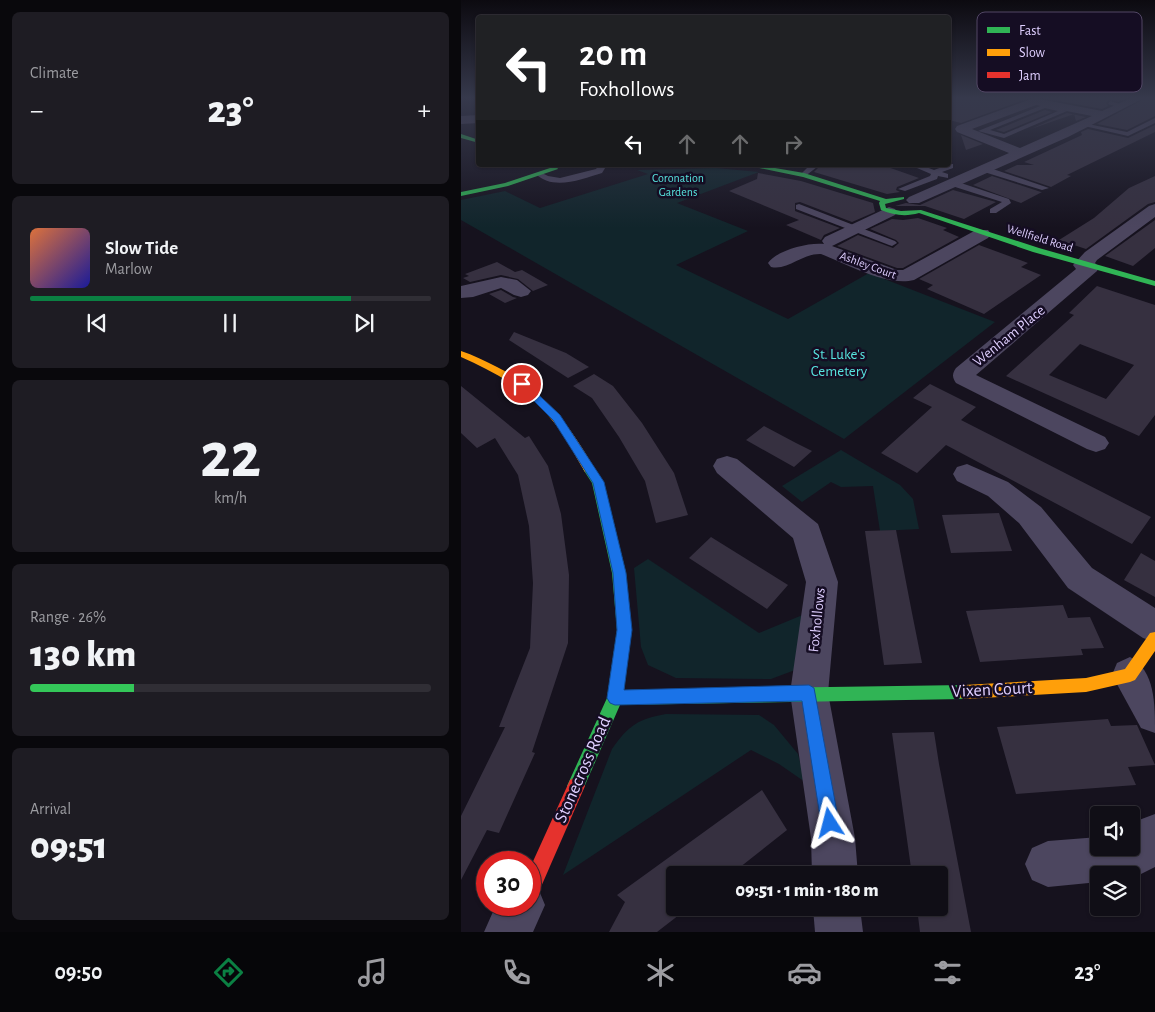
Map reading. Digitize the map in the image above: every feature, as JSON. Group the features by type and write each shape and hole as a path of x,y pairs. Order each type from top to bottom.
{"main road":[{"path":"461,194 501,182 512,176 520,168 561,167 506,185 476,190"},
{"name":"Wellfield Road","path":"772,167 807,170 887,206 904,198 916,206 981,234 1086,266 1155,284"},
{"name":"Stonecross Road","path":"461,354 495,368 522,384 556,418 599,482 619,573 624,630 615,698 541,864"},
{"path":"1129,675 1155,638"},
{"name":"Vixen Court","path":"809,693 964,692 1086,685 1129,675"},
{"path":"615,698 809,693"}],"street":[{"path":"995,141 1020,153"},
{"path":"916,206 955,182 1046,141"},
{"path":"831,241 855,229 887,206"},
{"path":"1086,266 1091,256 1155,209"},
{"name":"Ashley Court","path":"777,263 805,249 815,247 895,276 907,276 981,234"},
{"name":"Wenham Place","path":"1086,266 964,372 963,378 1049,433 1096,443"},
{"path":"461,292 469,292 496,283 507,283 521,291"},
{"name":"Foxhollows","path":"727,466 807,532 822,582 809,693 833,838 835,866"},
{"path":"967,474 998,489 1030,515 1080,578 1155,627"},
{"path":"1129,675 1155,714"},
{"path":"1048,864 1130,856 1152,842 1155,836"},
{"path":"508,932 516,916"},
{"path":"838,916 839,932"}],"lane":[{"path":"539,174 545,179 552,181 574,178 599,171 603,167"},
{"path":"920,167 1006,201 1007,203 993,211"},
{"path":"935,172 948,167"},
{"path":"984,169 1045,188"},
{"path":"902,189 934,177 935,172"},
{"path":"574,178 584,188"},
{"path":"799,208 892,243"}],"green space":[{"name":"St. Luke's Cemetery","path":"716,168 759,172 677,203 748,231 676,265 788,319 869,273 995,322 844,439 461,220 461,200 505,191 540,208 648,174 637,170"},
{"path":"841,450 900,485 913,499 919,529 880,531 873,486 841,487 831,482 802,502 782,486"},
{"path":"648,559 759,633 805,614 795,670 771,679 676,678 648,665 641,647 634,568"},
{"path":"666,714 759,715 774,725 798,754 805,782 779,764 751,750 563,875 612,749 635,724 648,718"}],"building":[{"path":"963,141 977,141 983,144 966,150"},
{"path":"1068,141 1136,141 1067,175 1071,176 1051,187 1004,171 1017,165 1034,165 1024,162"},
{"path":"888,167 919,178 897,187 896,190 900,192 887,194 814,172 818,168"},
{"path":"758,173 801,181 873,203 875,212 852,222 800,202 795,203 795,211 840,228 824,235 821,240 786,225 799,220 729,191 757,179"},
{"path":"992,176 1042,192 1021,203 973,185"},
{"path":"1155,176 1155,202 1148,204 1086,249 1059,240 1094,218 1129,188"},
{"path":"953,190 996,202 964,219 925,206 895,206 906,203 920,205"},
{"path":"918,218 947,228 943,230 959,237 903,268 897,268 837,246 858,235 893,248 899,243 896,240 870,229 892,219"},
{"path":"1155,220 1155,248 1133,266 1105,256"},
{"path":"979,245 1028,263 1021,267 1041,275 984,314 927,289 933,285 919,279"},
{"path":"497,262 515,272 522,270 548,285 533,291 518,279 501,275 470,282 463,278 469,276 465,274"},
{"path":"1097,286 1155,305 1155,415 1139,436 1006,376 1074,315 1069,313","holes":["1080,344 1134,365 1106,399 1049,375"]},
{"path":"501,290 517,298 505,303 489,294"},
{"path":"514,332 566,353 589,367 568,378 509,340"},
{"path":"594,374 613,386 642,423 674,473 688,515 656,523 645,481 619,437 592,398 573,386"},
{"path":"930,384 976,407 961,420 1151,517 1132,544 946,445 917,473 881,453 932,407 913,398"},
{"path":"461,386 525,438 529,436 548,466 561,514 569,575 568,643 532,752 535,753 499,833 487,830 461,880 461,816 505,727 499,727 530,648 533,583 529,526 518,475 495,438 477,448 461,433"},
{"path":"764,426 812,451 794,467 746,440"},
{"path":"999,513 1012,551 951,553 942,515"},
{"path":"896,530 922,663 884,665 865,531"},
{"path":"711,537 788,585 767,609 689,558"},
{"path":"1141,553 1155,561 1155,597 1124,580"},
{"path":"1063,605 1068,618 1090,617 1104,648 1081,649 1083,655 980,662 966,611"},
{"path":"1108,719 1111,726 1137,725 1155,765 1128,767 1136,785 1016,794 997,727"},
{"path":"934,732 971,932 920,932 918,916 948,916 948,866 911,866 892,733"},
{"path":"762,790 787,830 741,866 666,866 666,916 678,916 657,932 609,932 625,902 617,895"}],"traffic: fast":[{"path":"759,167 804,175 886,201 902,198"},
{"path":"461,194 506,185 556,168"},
{"path":"886,201 882,203 883,209 887,211 896,213 919,211 1036,250 1155,284"},
{"path":"576,786 615,698 624,630 619,573 598,483 589,469"},
{"path":"615,698 964,692"}],"traffic: slow":[{"path":"461,354 513,379 536,396 561,423 589,469"},
{"path":"964,692 1086,685 1130,675 1155,638"}],"traffic: jam":[{"path":"541,864 576,786"}],"route":[{"path":"522,384 556,418 599,482 619,573 624,630 615,698 809,693 830,823"}],"park label":[{"name":"Coronation Gardens","path":"678,185"}]}
